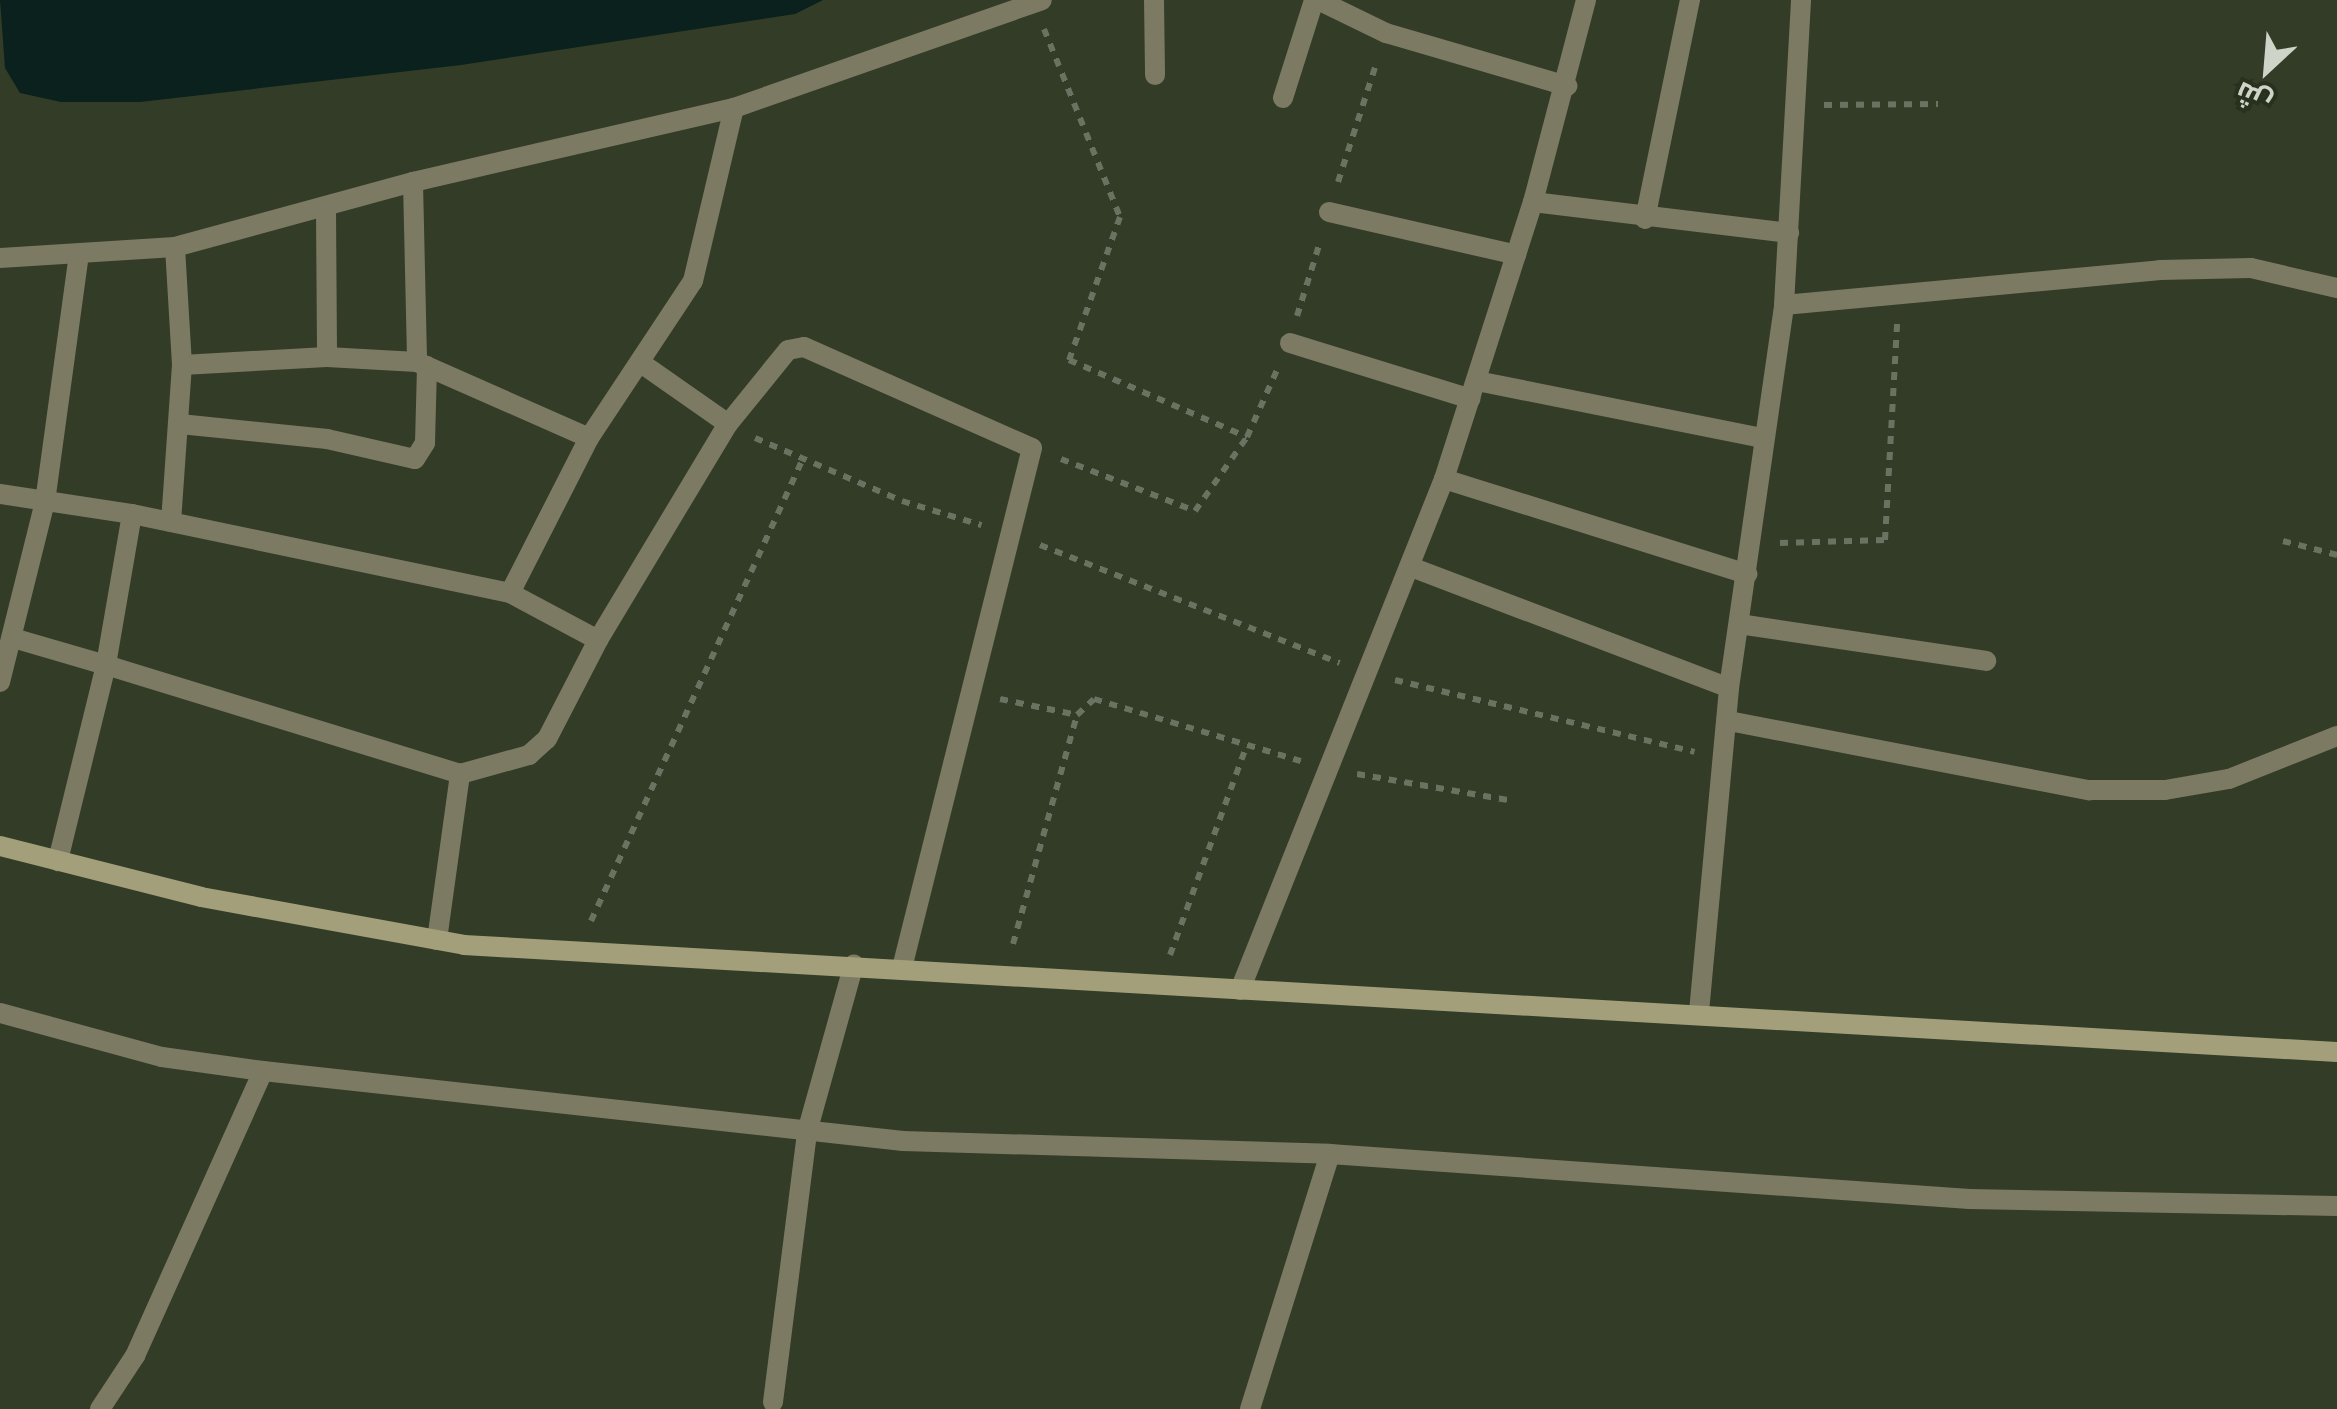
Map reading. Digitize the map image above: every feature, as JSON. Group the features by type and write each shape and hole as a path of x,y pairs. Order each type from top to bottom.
{"street":[{"path":"1154,0 1156,74"},
{"path":"1283,98 1316,0 1386,33 1567,86"},
{"path":"1240,990 1362,672 1411,567 1444,479 1533,202 1567,86 1586,0"},
{"path":"1645,219 1690,0"},
{"path":"1700,1012 1729,688 1753,544 1763,438 1784,305 1801,0"},
{"path":"0,258 175,247 326,209 413,182 734,108 1038,2"},
{"path":"510,593 588,438 693,281 734,108"},
{"path":"180,424 327,439 415,458 425,443 413,182"},
{"path":"1533,202 1645,219 1788,233"},
{"path":"326,209 327,357"},
{"path":"1329,212 1516,255"},
{"path":"171,522 182,365 175,247"},
{"path":"0,682 11,624 44,502 79,255"},
{"path":"1784,305 2160,270 2251,268 2337,288"},
{"path":"1290,342 1474,390 1763,438"},
{"path":"11,624 106,665 460,774 529,754 547,739 598,640 728,424 774,359 804,346 1032,448 1014,535 902,968"},
{"path":"182,365 327,357 422,364 588,438"},
{"path":"641,363 728,424"},
{"path":"1444,479 1748,574"},
{"path":"0,494 132,514 510,593 598,640"},
{"path":"58,860 106,665 132,514"},
{"path":"1411,567 1729,688"},
{"path":"1740,624 1986,661"},
{"path":"1728,721 2089,790 2164,790 2229,779 2337,736"},
{"path":"438,940 460,774"},
{"path":"0,846 201,897 438,940 576,954 854,964 1004,976 1700,1012 2337,1052"},
{"path":"773,1402 807,1132 854,964"},
{"path":"0,1014 162,1057 904,1141 1330,1154 1968,1199 2337,1206"},
{"path":"100,1409 135,1356 262,1071"},
{"path":"1250,1409 1330,1154"}],"path":[{"path":"1038,2 1120,217 1069,360 1247,437"},
{"path":"1032,448 1195,511 1247,437 1290,342 1386,33"},
{"path":"1795,106 1938,104"},
{"path":"1753,544 1884,540 1899,296"},
{"path":"728,424 801,463 1014,535 1362,672 1725,759"},
{"path":"576,954 801,463"},
{"path":"2283,541 2337,556"},
{"path":"974,694 1077,715"},
{"path":"1004,976 1077,715 1094,699 1325,768 1508,800"},
{"path":"1159,984 1247,745"}],"water":[{"path":"0,0 823,0 795,14 461,65 140,102 61,102 20,93 5,68"}]}
